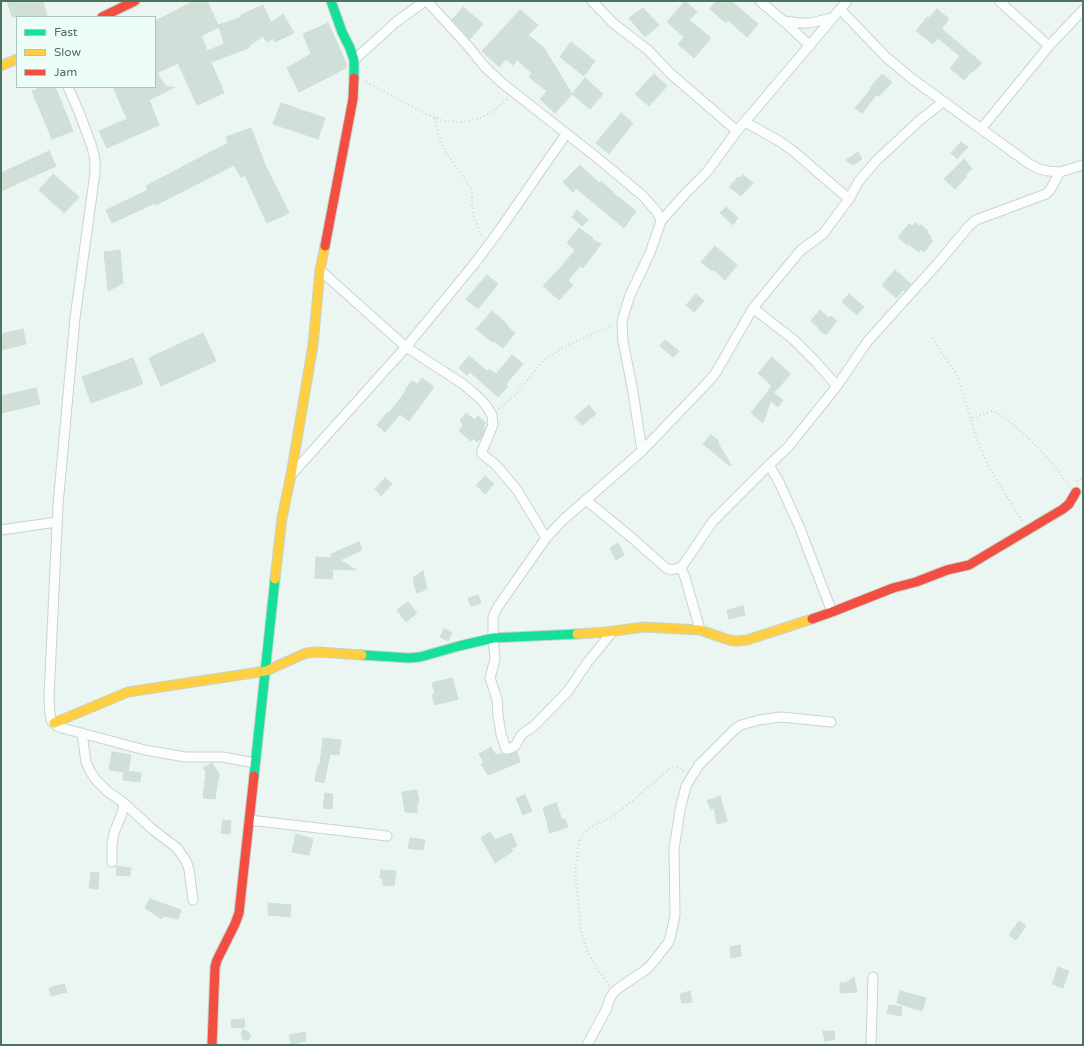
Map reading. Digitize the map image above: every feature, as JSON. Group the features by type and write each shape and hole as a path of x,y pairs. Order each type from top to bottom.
{"street":[{"path":"104,16 134,1"},
{"path":"212,1045 215,967 237,919 282,518 291,475 313,345 320,270 353,99 354,60 331,1"},
{"path":"354,60 396,22 426,1 468,46 485,67 502,83 643,196 657,212 662,221"},
{"path":"592,1 613,23 648,50 671,74 737,131"},
{"path":"760,1 784,20 810,46"},
{"path":"642,451 623,341 622,321 630,295 650,253 662,221 706,172 737,131 847,1"},
{"path":"999,1 1049,46"},
{"path":"840,9 886,57 911,78 1028,163 1039,169 1060,172 1083,165"},
{"path":"981,129 1049,46 1083,10"},
{"path":"784,20 799,23 810,23 832,18"},
{"path":"1,66 16,58"},
{"path":"68,88 92,147 95,160 95,172 75,318 57,522 50,714 54,723 62,728 133,747 179,756 227,758 255,763"},
{"path":"613,631 586,663 568,691 534,726 522,734 515,746 508,750 501,734 497,699 490,681 495,659 493,638 494,612 546,538 563,520 642,451 715,374 753,308 801,250 822,234 876,161 920,120 944,102"},
{"path":"745,122 792,150 849,199"},
{"path":"291,475 406,347 488,246 566,134"},
{"path":"586,500 666,568 671,570 681,568 713,521 788,447 837,386 867,342 938,264 969,226 976,220 1046,194 1050,190 1060,172"},
{"path":"320,270 406,347 468,388 486,404 492,415 493,425 482,454 495,464 517,490 546,538"},
{"path":"753,308 794,340 837,386"},
{"path":"769,465 779,482 799,526 832,612"},
{"path":"54,723 128,692 266,671 306,653 318,652 409,658 420,657 493,638 613,631 644,627 700,630 708,634 736,641 747,640 832,612 893,588 916,582 947,570 965,567 1028,531 1066,507 1076,492"},
{"path":"1,530 57,522"},
{"path":"681,568 700,630"},
{"path":"587,1045 614,992 650,966 668,943 670,938 675,916 674,849 680,810 686,786 699,765 735,729 741,725 759,720 780,717 831,722"},
{"path":"82,733 86,762 96,780 152,829 177,848 186,861 190,870 193,900"},
{"path":"112,862 112,844 114,833 121,816 124,803"},
{"path":"249,820 387,836"},
{"path":"871,1045 873,977"}],"path":[{"path":"354,77 435,118 445,121 463,122 481,118 515,93"},
{"path":"435,118 438,133 443,146 472,190 474,217 488,246"},
{"path":"492,415 518,392 545,359 566,346 622,321"},
{"path":"933,338 957,374 972,418 976,436 987,464 1028,531"},
{"path":"972,418 992,411 1001,415 1026,436 1046,456 1065,481 1076,492"},
{"path":"614,992 598,970 587,951 581,931 575,870 581,837 590,827 610,818 630,803 669,769 680,768 689,781"}],"building":[{"path":"7,1 43,1 47,16 12,17"},
{"path":"194,1 207,1 218,25 242,17 241,15 263,5 271,23 283,14 294,33 275,42 274,38 267,42 263,36 249,46 249,48 211,62 224,93 197,105 178,63 157,73 166,87 175,87 149,100 159,125 107,148 99,131 127,119 113,88 156,88 156,20","holes":["219,27 224,44 207,51 201,36"]},
{"path":"685,1 697,12 689,20 711,38 694,58 678,44 684,37 667,22"},
{"path":"716,1 731,1 758,24 747,37 728,20 726,23 710,9"},
{"path":"463,7 483,24 470,39 452,20"},
{"path":"643,8 659,25 645,37 629,18"},
{"path":"937,9 949,19 942,28 944,31 982,63 964,80 950,68 960,56 938,38 933,44 916,31 927,17 929,18"},
{"path":"520,10 538,25 528,35 544,48 572,94 555,113 540,99 547,91 529,77 532,73 517,60 513,65 506,59 499,67 482,51"},
{"path":"328,23 346,63 346,68 299,92 287,68 311,54 303,34"},
{"path":"571,42 595,61 584,76 560,57"},
{"path":"654,74 667,86 649,106 635,94"},
{"path":"882,74 892,82 879,96 877,94 862,113 855,108"},
{"path":"585,78 603,94 590,109 572,94"},
{"path":"39,88 55,88 73,131 52,139 32,91"},
{"path":"281,103 325,118 318,139 273,124"},
{"path":"621,113 633,123 609,154 596,143"},
{"path":"251,128 266,167 289,213 267,223 245,175 241,177 234,165 156,205 155,203 112,223 106,210 148,190 146,186 228,143 226,137"},
{"path":"961,142 968,147 957,159 951,153"},
{"path":"49,151 56,166 1,191 1,173"},
{"path":"858,152 862,159 853,165 846,160"},
{"path":"964,159 972,169 965,175 967,176 955,189 944,179"},
{"path":"580,165 599,183 601,181 613,193 636,211 624,228 576,188 573,192 563,182"},
{"path":"53,174 79,197 64,213 39,190"},
{"path":"743,175 753,183 741,196 729,187 738,177 740,178"},
{"path":"726,207 738,218 733,225 720,213"},
{"path":"577,210 588,220 582,226 572,217"},
{"path":"915,223 919,226 921,225 928,231 927,233 931,236 930,238 933,241 924,252 921,249 919,252 909,244 907,245 898,237 909,224 912,226"},
{"path":"579,228 593,238 592,239 601,244 583,268 580,266 568,280 573,285 559,300 543,286 575,250 567,243"},
{"path":"715,246 737,265 725,280 713,269 712,271 701,262"},
{"path":"120,250 123,283 108,291 104,252"},
{"path":"895,270 911,284 896,298 882,285"},
{"path":"487,275 498,284 478,309 466,299"},
{"path":"696,294 704,301 694,312 686,305"},
{"path":"849,294 864,307 857,315 842,302"},
{"path":"820,310 829,318 831,316 837,321 826,335 811,321"},
{"path":"492,311 515,333 503,348 494,341 492,342 476,329"},
{"path":"23,329 26,344 1,350 1,334"},
{"path":"203,333 216,361 161,386 149,358"},
{"path":"665,340 679,351 673,357 660,346"},
{"path":"512,355 523,364 506,384 508,386 498,397 470,372 467,375 459,368 469,356 487,371 489,369 496,374"},
{"path":"772,357 790,374 774,393 783,400 778,407 771,401 763,423 751,413 772,386 758,373"},
{"path":"133,358 143,384 91,403 82,377"},
{"path":"422,378 434,387 409,421 400,414 385,432 377,425 388,412 389,413 412,381 417,384"},
{"path":"36,388 40,404 1,413 1,396"},
{"path":"589,405 596,414 582,425 575,417"},
{"path":"466,413 475,420 478,416 486,423 483,426 485,428 482,437 477,442 473,438 471,441 459,431 463,426 460,420"},
{"path":"711,435 719,441 718,443 731,465 730,466 703,444"},
{"path":"485,476 494,484 485,494 476,485"},
{"path":"385,478 392,484 381,496 375,489"},
{"path":"359,542 362,550 340,560 356,570 333,569 332,579 315,578 316,557 332,558 331,554"},
{"path":"618,543 624,555 616,560 610,548"},
{"path":"423,571 427,589 417,593 413,581 414,577"},
{"path":"478,595 481,603 471,606 468,598"},
{"path":"408,602 417,613 406,622 397,610"},
{"path":"743,606 745,615 729,619 727,610"},
{"path":"444,629 452,633 448,641 440,637"},
{"path":"452,678 458,699 435,705 432,695 435,694 432,683"},
{"path":"323,738 341,740 339,755 330,754 324,783 315,781 318,765 320,765"},
{"path":"491,747 496,755 509,755 517,752 520,762 488,775 481,764 484,763 479,754"},
{"path":"112,752 131,755 128,771 141,773 140,782 123,780 124,772 109,770"},
{"path":"212,763 219,774 215,799 203,798 206,772 203,768"},
{"path":"417,790 419,803 417,803 417,813 405,812 402,792"},
{"path":"325,793 333,794 332,809 323,808"},
{"path":"525,795 532,811 523,815 516,798"},
{"path":"720,796 727,821 717,824 714,808 711,809 707,801"},
{"path":"556,803 562,820 565,819 568,827 550,833 543,808"},
{"path":"223,820 231,821 230,834 221,833"},
{"path":"490,832 495,840 511,833 517,846 511,848 513,851 495,863 481,838"},
{"path":"296,834 313,839 309,855 292,852"},
{"path":"410,838 425,840 423,850 408,848"},
{"path":"117,866 131,868 130,876 116,875"},
{"path":"381,870 396,871 394,886 383,885 383,879 380,878"},
{"path":"91,872 99,873 98,889 89,888"},
{"path":"150,899 181,910 178,919 163,916 162,919 145,908"},
{"path":"268,903 291,905 290,917 268,915"},
{"path":"1019,921 1026,926 1016,940 1009,935"},
{"path":"740,945 741,956 731,958 730,947"},
{"path":"1058,967 1069,971 1063,988 1052,984"},
{"path":"854,977 857,992 840,993 840,983 846,983"},
{"path":"64,984 67,992 51,996 49,988"},
{"path":"690,991 692,1002 682,1003 680,994"},
{"path":"900,991 926,998 922,1011 897,1003"},
{"path":"889,1005 902,1007 901,1016 887,1013"},
{"path":"244,1019 245,1027 232,1028 231,1020"},
{"path":"242,1029 248,1032 251,1036 248,1040 244,1040 242,1038"},
{"path":"823,1031 834,1031 835,1039 825,1041"},
{"path":"305,1032 306,1041 291,1044 289,1035"}],"traffic: fast":[{"path":"331,1 354,60 354,78"},
{"path":"254,776 275,579"},
{"path":"362,655 409,658 420,657 493,638 577,634"}],"traffic: slow":[{"path":"1,66 16,59"},
{"path":"275,579 282,518 291,475 313,345 320,270 325,246"},
{"path":"577,634 644,627 700,630 736,641 747,640 812,619"},
{"path":"54,723 128,692 266,671 306,653 318,652 362,655"}],"traffic: jam":[{"path":"104,16 135,1"},
{"path":"325,246 353,99 354,78"},
{"path":"812,619 893,588 916,582 947,570 969,565 1063,509 1069,504 1076,492"},
{"path":"212,1045 215,967 239,913 254,776"}]}
